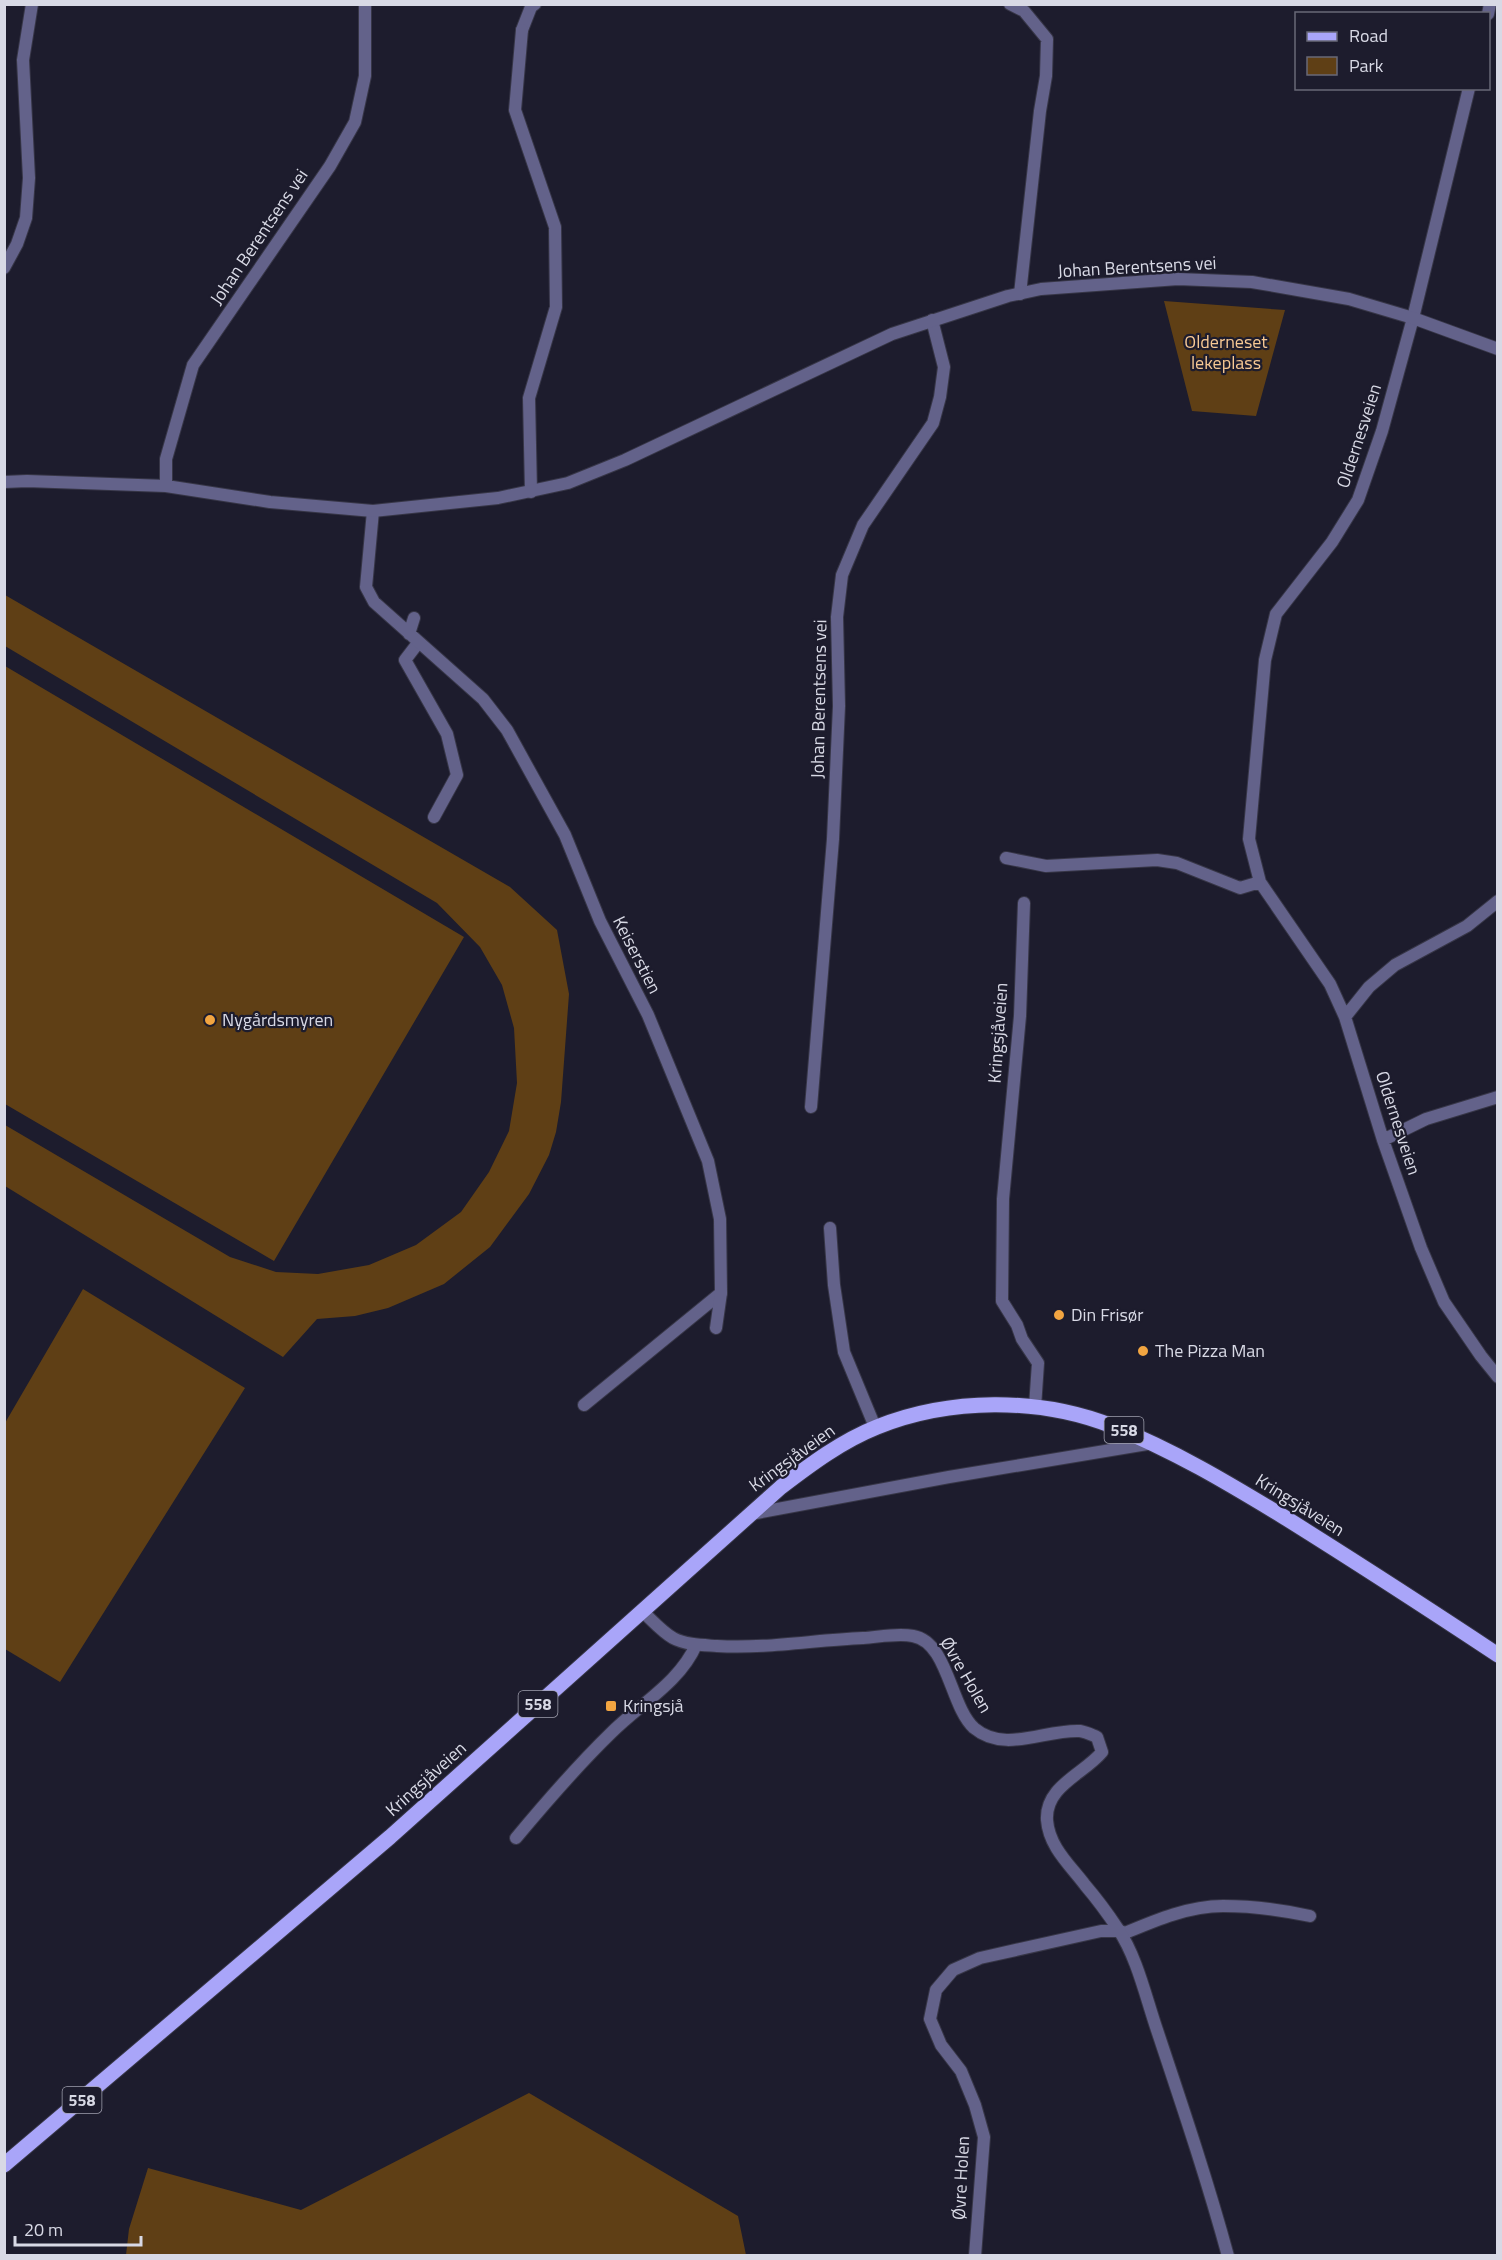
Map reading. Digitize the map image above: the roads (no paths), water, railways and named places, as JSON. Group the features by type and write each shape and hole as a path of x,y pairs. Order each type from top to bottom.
{"main road":[{"name":"Kringsjåveien","path":"4,2165 390,1837 750,1514 809,1465 875,1427 908,1416 974,1406 1035,1407 1070,1413 1110,1425 1200,1466 1497,1655"}],"street":[{"path":"4,267 17,244 26,218 29,178 23,60 32,4"},
{"name":"Johan Berentsens vei","path":"166,486 166,459 193,365 330,166 355,122 365,76 365,4"},
{"path":"531,492 529,398 555,307 555,227 515,110 522,30 531,7 535,4"},
{"path":"1010,4 1024,11 1047,39 1046,76 1040,111 1020,294"},
{"name":"Oldernesveien","path":"1469,90 1413,318 1382,431 1358,500 1332,542 1276,614 1265,660 1249,839 1260,882 1330,984 1345,1017 1383,1140 1420,1248 1444,1302 1497,1377"},
{"name":"Johan Berentsens vei","path":"4,482 166,486 270,502 373,512 498,498 531,492 568,483 625,460 892,334 1020,294 1052,288 1178,279 1251,282 1349,299 1413,318 1497,349"},
{"name":"Johan Berentsens vei","path":"811,1107 833,839 839,706 837,617 842,575 863,525 933,423 940,398 944,367 932,320"},
{"name":"Keiserstien","path":"373,512 366,587 374,602 483,699 507,730 565,835 600,921 648,1015 708,1161 720,1219 721,1293 716,1328"},
{"path":"414,618 413,639 405,660 447,734 457,775 434,817"},
{"path":"1006,858 1046,866 1157,860 1177,863 1240,888 1260,882"},
{"path":"1345,1017 1369,987 1395,965 1467,926 1497,902"},
{"name":"Kringsjåveien","path":"1024,903 1020,1016 1003,1199 1002,1301 1038,1363 1035,1407"},
{"path":"1383,1140 1426,1119 1497,1097"},
{"path":"830,1228 834,1285 844,1352 875,1427"},
{"path":"584,1405 721,1293"},
{"path":"750,1514 949,1477 1153,1443"},
{"name":"Øvre Holen","path":"642,1611 665,1633 675,1639 696,1645 749,1648 833,1639 913,1636 928,1641 940,1661 964,1714 973,1727 992,1739 1013,1739 1083,1731 1097,1737 1102,1752 1094,1762 1060,1788 1051,1801 1047,1819 1051,1839 1063,1858 1120,1931 1138,1972 1201,2162 1228,2256"},
{"path":"516,1838 598,1746 683,1669 696,1645"},
{"name":"Øvre Holen","path":"975,2256 984,2137 975,2105 961,2071 941,2045 930,2019 936,1990 953,1970 980,1958 1091,1933 1120,1931 1125,1933 1168,1916 1222,1906 1286,1911 1310,1916"}],"place":[{"name":"Nygårdsmyren","path":"210,1020"},
{"name":"Din Frisør","path":"1059,1315"},
{"name":"The Pizza Man","path":"1143,1351"},
{"name":"Kringsjå","path":"611,1706"}],"park label":[{"name":"Olderneset lekeplass","path":"1226,352"}]}
